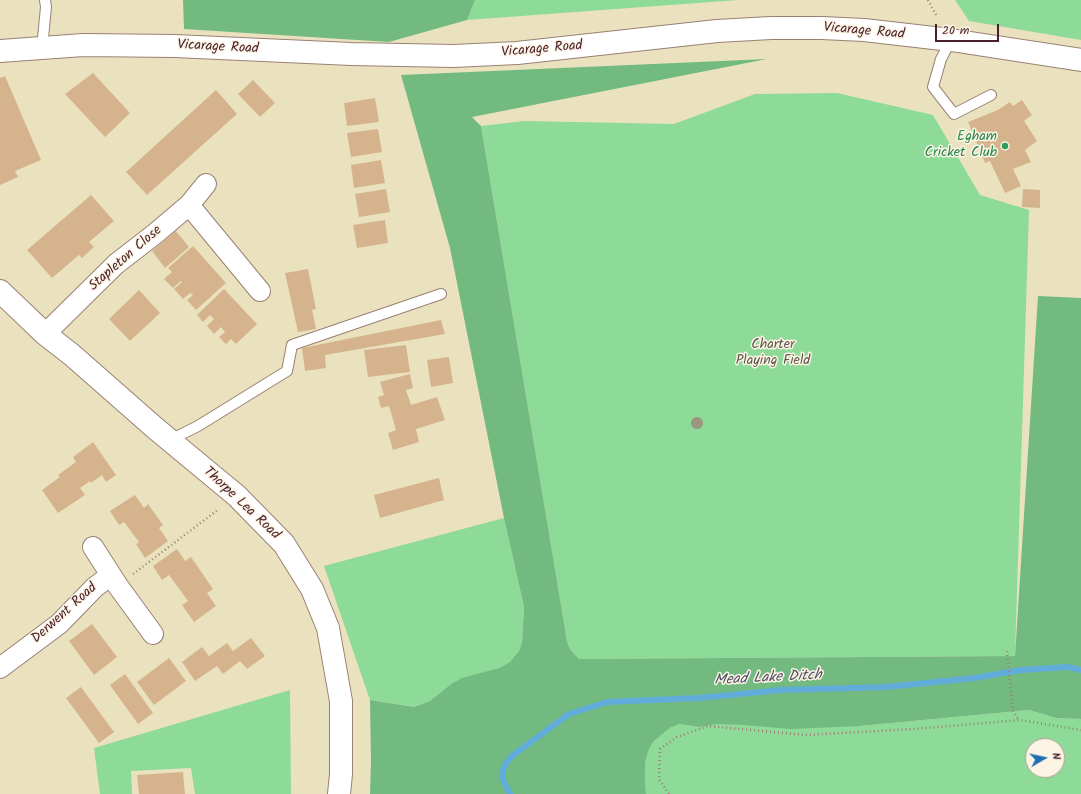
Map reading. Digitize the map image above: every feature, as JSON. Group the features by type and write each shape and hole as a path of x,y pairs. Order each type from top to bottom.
{"main road":[{"name":"Vicarage Road","path":"0,51 84,45 176,46 351,54 454,56 516,53 718,31 771,28 822,28 864,30 951,40 1081,60"},
{"name":"Thorpe Lea Road","path":"0,291 45,334 72,355 237,496 284,544 312,589 328,628 341,702 340,794"}],"street":[{"name":"Stapleton Close","path":"45,334 116,264 189,205 206,184"},
{"path":"189,205 260,292"},
{"name":"Derwent Road","path":"93,547 153,634"},
{"name":"Derwent Road","path":"0,668 59,624 94,587 115,580"}],"lane":[{"path":"42,48 46,7 45,0"},
{"path":"951,40 941,59 933,87 954,114 991,95"},
{"path":"170,440 198,426 287,370 292,344 441,294"}],"path":[{"path":"115,580 237,496"},
{"path":"1006,651 1013,712 1020,720"},
{"path":"669,794 658,780 660,749 677,737 708,726 805,735 914,729 1020,720 1081,730"}],"green space":[{"path":"183,0 475,0 467,20 389,42 184,29"},
{"path":"475,0 738,0 467,20"},
{"path":"955,0 1081,0 1081,40 969,21"},
{"path":"767,59 472,117 481,126 567,641 570,649 579,659 1015,656 1038,296 1081,298 1081,719 1056,718 1029,710 860,726 791,729 718,724 699,727 679,724 670,728 654,741 649,749 645,763 646,794 370,794 370,700 414,707 430,701 451,684 462,678 499,668 510,662 519,651 522,642 524,607 504,518 450,248 401,75"},
{"name":"Charter Playing Field","path":"837,93 933,115 980,195 1029,210 1015,656 579,659 570,649 567,641 481,126 524,121 674,124 755,94"},
{"path":"504,518 524,607 522,642 515,657 510,662 499,668 451,684 430,701 414,707 370,700 324,566"},
{"path":"290,690 291,794 195,794 191,768 131,771 132,794 100,794 94,748"},
{"path":"1029,710 1056,718 1081,719 1081,794 646,794 645,763 649,749 654,741 670,728 679,724 699,727 718,724 860,726"}],"building":[{"path":"93,73 130,113 105,137 65,94"},
{"path":"5,76 41,160 15,171 18,177 0,185 0,78"},
{"path":"253,80 275,103 260,117 238,94"},
{"path":"216,90 237,114 147,195 126,172"},
{"path":"375,98 379,122 347,126 344,103"},
{"name":"Egham Cricket Club","path":"1022,100 1032,115 1024,121 1037,141 1025,150 1031,162 1013,169 1021,186 1005,193 990,161 985,163 968,122 998,110 1010,102 1013,106"},
{"path":"378,129 382,152 351,157 347,133"},
{"path":"381,160 385,183 354,188 351,165"},
{"path":"386,189 390,212 359,217 355,194"},
{"path":"1023,189 1040,190 1040,208 1022,207"},
{"path":"91,195 114,221 89,242 94,247 82,258 79,255 52,278 27,250"},
{"path":"385,220 388,243 357,248 353,225"},
{"path":"176,231 189,247 165,268 152,251"},
{"path":"193,246 226,283 196,310 187,300 193,295 190,293 183,299 174,289 182,282 181,281 173,288 164,279 172,272 168,268"},
{"path":"308,269 316,309 312,310 316,329 298,332 285,273"},
{"path":"224,289 257,324 236,344 231,339 226,344 219,337 225,332 221,327 214,334 207,326 214,319 210,315 203,322 197,315"},
{"path":"139,290 160,313 130,341 109,319"},
{"path":"441,320 445,334 325,355 326,368 305,371 302,348"},
{"path":"406,345 410,372 368,377 364,350"},
{"path":"449,357 453,383 431,387 427,360"},
{"path":"410,374 413,388 406,390 411,405 437,397 445,420 416,429 419,442 393,450 388,433 396,430 389,406 381,408 378,397 384,395 380,382"},
{"path":"93,442 116,475 106,482 102,475 91,483 90,481 80,488 85,495 58,513 42,490 60,477 58,475 76,462 73,457"},
{"path":"439,478 444,500 380,518 374,495"},
{"path":"135,495 144,508 148,504 163,525 159,528 168,541 145,558 136,544 139,542 124,522 119,525 110,511"},
{"path":"177,549 185,561 191,557 213,589 207,593 216,606 194,622 182,605 188,601 169,575 162,580 153,566"},
{"path":"92,624 117,657 94,675 69,641"},
{"path":"251,638 265,656 247,669 240,661 223,674 217,666 195,681 182,662 202,647 209,656 227,643 233,651"},
{"path":"169,658 186,681 154,705 137,682"},
{"path":"125,674 153,713 138,724 110,685"},
{"path":"81,687 114,732 99,743 66,698"},
{"path":"183,772 185,794 139,794 137,775"}],"waterway":[{"name":"Mead Lake Ditch","path":"510,794 503,780 503,770 506,763 513,755 569,714 607,702 699,698 781,690 886,687 974,678 1021,670 1068,667 1081,670"}],"place":[{"name":"Egham Cricket Club","path":"1005,146"}]}
